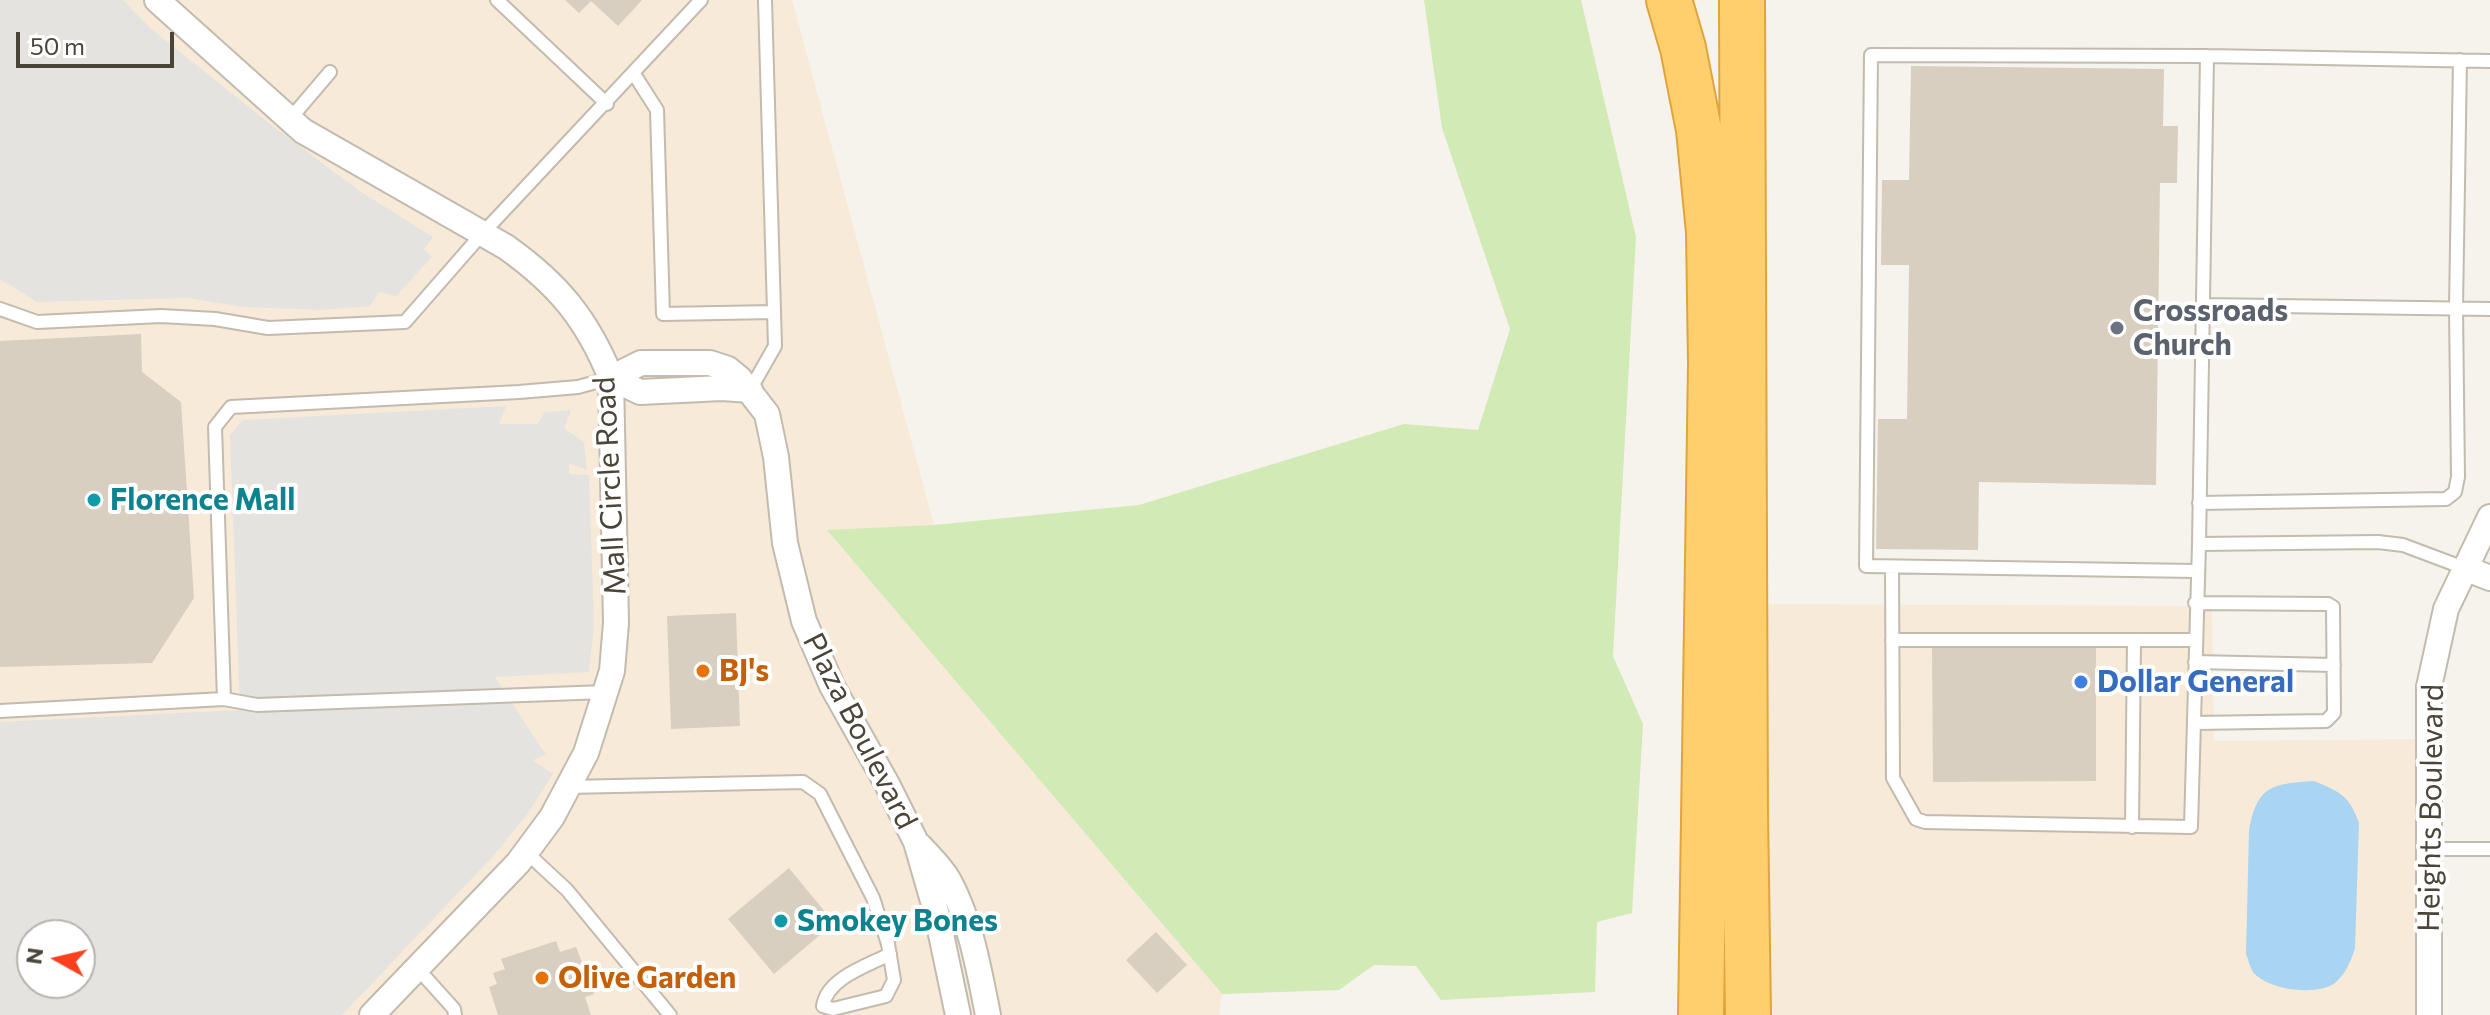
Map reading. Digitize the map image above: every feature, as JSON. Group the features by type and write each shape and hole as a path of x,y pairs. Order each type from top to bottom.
{"highway":[{"path":"1669,0 1683,48 1699,130 1709,232 1711,364 1701,1015"},
{"path":"1742,0 1748,1015"}],"street":[{"name":"Mall Circle Road","path":"157,0 314,137 518,256 557,288 596,341 611,378 616,623 612,671 586,753 552,817 526,852 372,1015"},
{"path":"611,378 640,392 722,388 750,390"},
{"name":"Plaza Boulevard","path":"750,390 767,414 772,434 785,543 804,621 832,686 916,842 937,915 958,1015"},
{"name":"Heights Boulevard","path":"2429,1015 2429,687 2446,609 2479,573 2490,517"},
{"name":"Plaza Boulevard","path":"916,842 948,880 973,944 988,1015"}],"lane":[{"path":"497,0 607,104"},
{"path":"0,309 37,322 161,316 215,319 268,328 405,322 481,235 607,104 701,0"},
{"path":"750,390 775,346 765,0"},
{"path":"2196,571 1866,566 1871,55 2490,61"},
{"path":"1892,567 1893,778 1916,819 1925,822 2191,827 2207,56"},
{"path":"2199,503 2446,499 2455,492 2458,477 2456,308 2460,60"},
{"path":"290,119 330,72"},
{"path":"634,74 657,110 663,314 774,312"},
{"path":"2203,305 2490,309"},
{"path":"224,699 215,427 231,407 519,392 578,387 611,378"},
{"path":"2199,544 2378,542 2403,545 2479,573"},
{"path":"2194,723 2326,721 2334,713 2335,610 2328,604 2195,603"},
{"path":"1892,640 2195,640"},
{"path":"2132,827 2134,640"},
{"path":"2195,662 2334,665"},
{"path":"0,711 224,699 257,705 605,692"},
{"path":"568,787 803,782 820,794 873,898 890,954 894,980 886,996 833,1009 823,1006 825,996 832,987 890,954"},
{"path":"2430,849 2490,849"},
{"path":"526,852 567,890 670,1015"},
{"path":"418,969 454,1009 455,1015"}],"shaded area":[{"name":"Florence Mall","path":"0,0 792,0 934,525 828,531 1222,994 1219,1015 0,1015"},
{"path":"0,0 123,0 150,28 270,124 358,190 433,237 424,249 432,257 396,296 379,292 370,306 321,310 245,307 188,298 37,302 0,279"},
{"path":"506,406 499,424 537,424 545,412 571,410 564,428 584,442 587,470 569,463 569,474 589,475 594,626 589,672 495,677 546,755 533,760 553,774 528,813 494,855 342,1015 0,1015 0,722 240,710 230,435 243,420"},
{"path":"1744,604 2212,606 2214,741 2428,739 2429,1015 1748,1015"}],"green space":[{"path":"1424,0 1581,0 1636,237 1613,656 1643,724 1632,913 1597,922 1595,992 1441,1000 1416,966 1374,965 1339,990 1222,994 827,530 934,525 1139,505 1404,424 1478,430 1510,329 1442,128"}],"water":[{"path":"2314,781 2342,796 2359,823 2355,948 2343,975 2336,982 2328,987 2306,990 2281,987 2260,978 2253,972 2246,954 2249,831 2256,805 2268,790"}],"building":[{"path":"565,0 642,0 618,26 591,1 579,13"},
{"name":"Crossroads Church","path":"1911,66 2164,69 2163,126 2178,126 2177,183 2160,183 2156,485 1979,482 1978,550 1876,549 1878,419 1907,419 1909,265 1881,265 1882,180 1909,180"},
{"name":"Florence Mall","path":"141,334 142,372 181,402 194,598 152,663 0,667 0,341"},
{"name":"BJ's","path":"736,613 740,726 671,729 667,616"},
{"path":"1932,648 2096,648 2096,781 1933,782"},
{"name":"Smokey Bones","path":"789,868 834,923 774,974 728,919"},
{"path":"1156,932 1187,965 1157,993 1126,960"},
{"name":"Olive Garden","path":"556,941 560,952 576,947 594,994 585,997 591,1015 498,1015 489,987 497,984 493,973 505,969 501,959"}],"place":[{"name":"Crossroads Church","path":"2117,328"},
{"name":"Florence Mall","path":"94,500"},
{"name":"BJ's","path":"703,671"},
{"name":"Dollar General","path":"2081,682"},
{"name":"Smokey Bones","path":"781,921"},
{"name":"Olive Garden","path":"542,978"}]}
